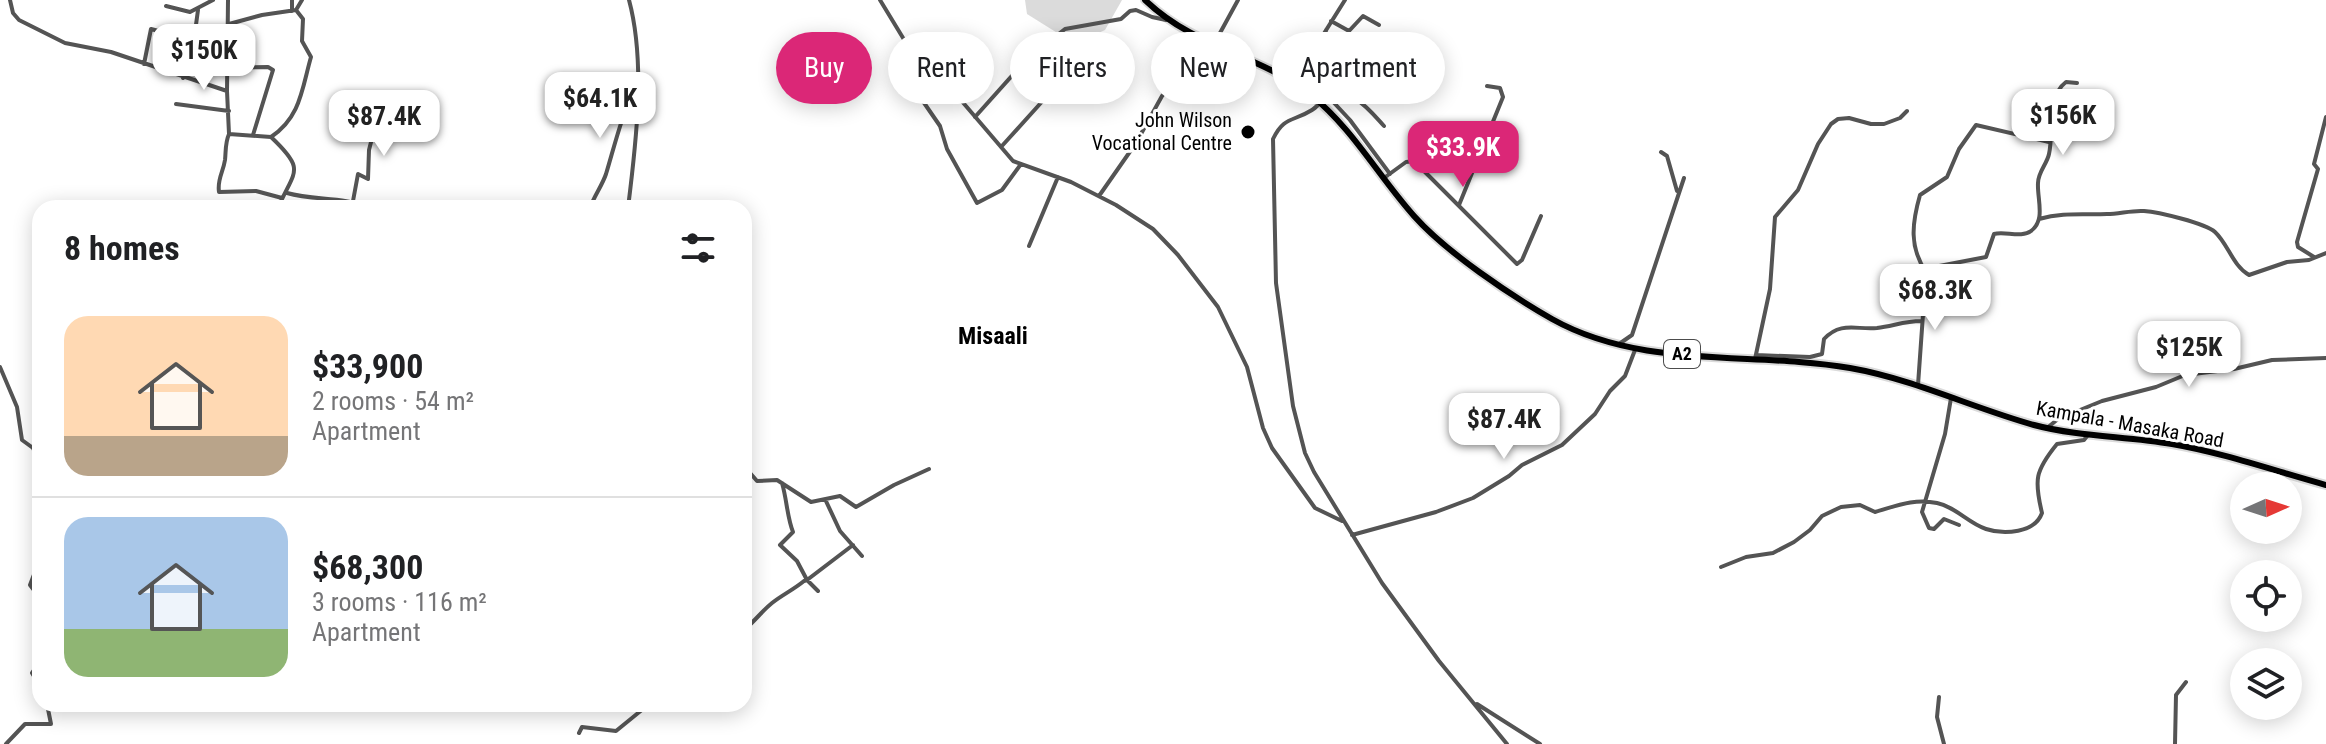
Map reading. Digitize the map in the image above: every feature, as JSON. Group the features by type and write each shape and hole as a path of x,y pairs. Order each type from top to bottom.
{"main road":[{"name":"Kampala - Masaka Road","path":"1145,0 1168,20 1189,32"},
{"name":"Kampala - Masaka Road","path":"1321,104 1387,176 1418,221 1460,257 1551,319 1593,338 1635,350 1755,357 1851,368 1879,374 2047,428 2195,449 2326,485"}],"street":[{"path":"10,0 14,15 65,43 106,51 227,91"},
{"path":"166,6 185,12 198,10 213,0"},
{"path":"228,0 229,134 224,165 218,179 219,192 256,191 282,198 295,174 295,167 271,137 229,134"},
{"path":"271,137 292,118 311,60 311,54 302,41 303,19 294,11 292,0"},
{"path":"229,24 294,11 302,0"},
{"path":"629,0 636,50 638,118 629,200"},
{"path":"880,0 899,32"},
{"path":"1221,32 1238,0"},
{"path":"1326,30 1345,0"},
{"path":"183,78 198,10"},
{"path":"1062,32 1121,19 1130,11 1141,11 1168,20"},
{"path":"1331,21 1349,31 1363,16 1379,25"},
{"path":"144,65 151,29 170,34 166,51"},
{"path":"228,68 268,67 273,70 253,135"},
{"path":"975,117 1010,78"},
{"path":"2039,219 2038,183 2049,155 2059,90 2066,82 2077,83"},
{"path":"593,200 605,178 616,134 637,83"},
{"path":"1459,205 1503,97 1500,88 1487,86"},
{"path":"353,200 358,174 368,179 369,150 381,103"},
{"path":"176,104 229,111"},
{"path":"924,104 940,126 947,149 977,203 1002,190 1021,164"},
{"path":"964,104 1011,159 1099,196 1153,229 1218,307 1247,367 1268,440 1315,508 1344,521"},
{"path":"1001,147 1040,104"},
{"path":"1099,196 1136,143 1158,104"},
{"path":"1319,104 1286,120 1273,139 1276,283 1299,432 1314,472 1352,535 1409,620 1507,744"},
{"path":"1334,104 1350,120 1387,176 1412,160 1518,264 1541,216"},
{"path":"1363,104 1384,126"},
{"path":"1907,111 1900,118 1879,124 1838,119 1818,144 1798,190 1775,217 1770,289 1755,357 1810,357 1822,354 1824,339 1837,329 1847,326 1873,328 1902,321 1921,321"},
{"path":"2314,257 2298,247 2297,242 2317,172 2314,164 2326,117"},
{"path":"1917,387 1921,369 1921,321 1926,272 1917,259 1912,241 1919,200 1925,191 1947,177 1971,128 1983,125 2049,142"},
{"path":"1661,152 1667,156 1678,193"},
{"path":"1029,246 1058,177"},
{"path":"1617,345 1632,335 1684,178"},
{"path":"287,193 305,198 337,200"},
{"path":"1926,272 1934,267 1986,257 1994,234 2028,233 2039,219 2068,212 2110,214 2147,211 2195,221 2217,233 2225,249 2249,275 2326,253"},
{"path":"1352,535 1436,512 1473,498 1522,465 1562,445 1595,414 1610,391 1625,376 1635,350"},
{"path":"2047,428 2058,419 2102,401 2156,387 2185,375 2234,369 2272,360 2326,358"},
{"path":"0,367 17,407 22,440 32,447"},
{"path":"1951,398 1945,434 1922,512 1929,528 1934,529 1944,519 1959,525"},
{"path":"1721,567 1746,557 1773,553 1810,530 1822,516 1841,507 1860,505 1875,512 1899,503 1926,502 1952,508 1988,530 2031,528 2042,513 2038,497 2039,467 2057,444 2084,440 2088,433"},
{"path":"752,475 764,483 782,482 807,500 840,496 858,506 929,469"},
{"path":"782,482 793,532 780,545 797,561 807,580 818,591"},
{"path":"825,499 840,531 862,556"},
{"path":"752,624 776,600 788,595 853,545"},
{"path":"2175,744 2176,695 2186,682"},
{"path":"1939,697 1937,717 1944,744"},
{"path":"1475,703 1540,744"},
{"path":"6,744 25,724 51,724 49,712"},
{"path":"579,733 582,727 616,731 639,712"}],"shaded area":[{"path":"1025,0 1122,0 1105,30 1101,32 1056,32 1027,14"}],"place":[{"name":"John Wilson Vocational Centre","path":"1248,132"}],"district":[{"name":"Misaali","path":"993,336"}]}
